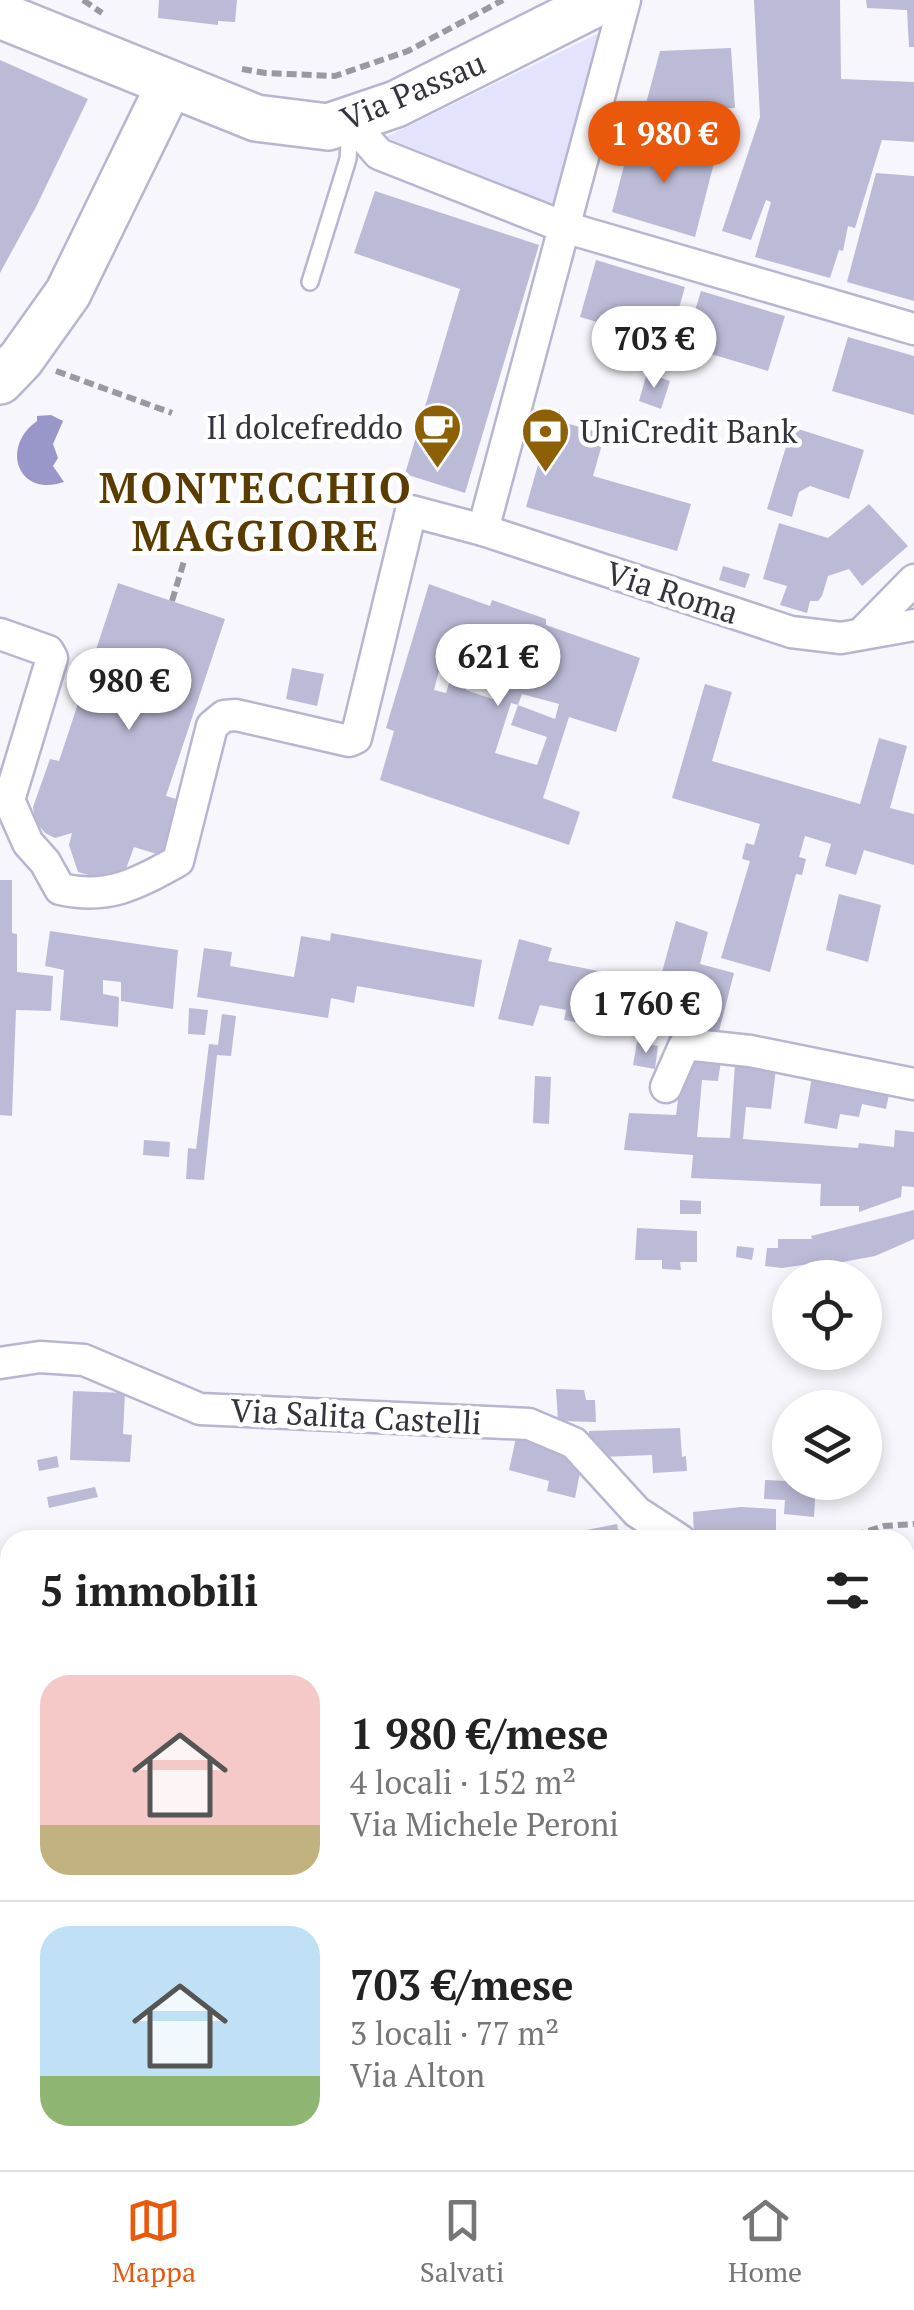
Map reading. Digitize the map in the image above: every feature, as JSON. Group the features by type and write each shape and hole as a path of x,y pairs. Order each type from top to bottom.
{"street":[{"name":"Via Passau","path":"0,15 256,118 328,127 396,104 603,0"},
{"path":"483,530 626,0"},
{"path":"7,363 68,293 170,84"},
{"path":"350,121 378,154 564,226 914,330"},
{"name":"Via Roma","path":"0,634 48,651 52,658 10,800 16,821 60,889 88,895 110,893 178,861 212,726 224,716 236,715 349,741 356,738 411,510 791,632 841,638 914,625"},
{"path":"864,632 914,580"},
{"path":"666,1087 684,1046 694,1045 750,1051 914,1084"},
{"name":"Via Salita Castelli","path":"0,1364 40,1357 84,1360 200,1409 529,1424 574,1443 637,1512 665,1530"}],"lane":[{"path":"310,282 348,159 350,121"}],"path":[{"path":"230,66 265,73 336,76 408,51 503,0"},
{"path":"7,363 172,413"},
{"path":"172,601 184,561"},
{"path":"871,1530 914,1524"}],"shaded area":[{"path":"599,33 554,206 386,137"},
{"path":"51,415 63,421 53,444 58,458 53,466 64,482 48,485 25,477 17,456 19,444 37,416"}],"building":[{"path":"159,0 237,0 235,22 218,21 218,25 158,18"},
{"path":"754,0 840,0 841,79 914,82 914,142 882,140 855,228 848,226 843,251 839,250 830,278 755,257 771,202 766,200 751,240 722,231 760,117"},
{"path":"866,0 914,0 914,47 909,47 907,10 867,8"},
{"path":"731,48 735,108 644,111 660,51"},
{"path":"0,60 88,99 0,273"},
{"path":"632,135 715,159 695,237 612,212"},
{"path":"876,173 914,176 914,301 847,282"},
{"path":"375,191 539,245 465,493 405,474 460,289 354,253"},
{"path":"596,260 685,287 669,343 580,317"},
{"path":"701,291 785,316 768,371 684,346"},
{"path":"848,337 914,356 914,415 832,391"},
{"path":"647,373 670,381 661,409 639,401"},
{"path":"551,419 605,434 593,476 691,504 677,551 526,507"},
{"path":"792,427 864,450 849,499 810,486 799,492 792,517 767,509"},
{"path":"869,504 908,546 862,586 849,569 828,576 822,596 818,601 810,601 807,613 780,605 787,586 763,579 779,523 828,538"},
{"path":"723,566 750,574 745,588 719,580"},
{"path":"118,583 225,619 166,796 187,802 163,856 134,847 126,869 102,879 78,872 69,845 72,833 55,838 45,833 35,821 33,807 50,759 59,761"},
{"path":"429,584 490,606 492,600 546,619 546,625 640,658 616,732 569,717 543,798 580,812 569,845 380,780 394,731 386,728","holes":["446,644 460,648 446,693 434,690","473,669 505,680 498,701 466,690","522,694 559,704 555,719 518,705","511,703 518,705 511,725 547,737 537,765 495,753"]},
{"path":"292,668 324,674 317,706 286,699"},
{"path":"705,684 732,692 712,761 860,804 879,738 907,746 890,808 914,814 914,865 864,850 856,875 825,866 831,844 805,836 799,857 806,859 802,875 796,874 770,972 721,958 750,861 742,859 746,843 754,845 760,824 672,798"},
{"path":"0,880 12,880 17,972 53,976 51,1011 16,1010 12,1116 0,1115"},
{"path":"839,894 881,905 868,962 826,950"},
{"path":"676,921 708,932 700,964 734,973 717,1039 587,1013 586,1024 564,1020 566,1010 540,1005 533,1026 498,1019 519,939 552,948 548,961 659,983"},
{"path":"50,931 178,950 173,1009 121,1001 121,982 103,980 103,994 119,997 118,1027 60,1020 64,970 45,966"},
{"path":"331,933 482,960 474,1007 357,986 354,1003 331,998 328,1018 197,997 204,948 232,952 230,966 294,977 301,936 330,941"},
{"path":"189,1008 208,1010 205,1035 188,1034"},
{"path":"222,1014 236,1016 231,1056 217,1055 204,1180 186,1179 188,1148 196,1149 209,1044 218,1045"},
{"path":"637,1042 658,1046 655,1069 633,1065"},
{"path":"697,1052 722,1054 718,1081 702,1080 697,1137 730,1138 735,1063 777,1061 771,1109 746,1107 743,1139 894,1147 895,1130 914,1132 914,1187 902,1186 901,1197 859,1212 859,1206 820,1206 821,1184 691,1178 693,1155 624,1150 629,1113 676,1115 683,1064 695,1065"},
{"path":"813,1071 891,1085 886,1109 862,1104 859,1117 840,1114 837,1129 804,1123"},
{"path":"535,1076 551,1077 549,1124 533,1123"},
{"path":"144,1140 170,1142 169,1157 143,1155"},
{"path":"680,1200 701,1201 701,1214 680,1214"},
{"path":"914,1210 914,1239 875,1256 854,1260 772,1260 772,1267 765,1266 767,1248 778,1248 778,1239 812,1239 811,1236"},
{"path":"637,1228 697,1231 697,1262 680,1262 681,1270 662,1269 662,1260 635,1260"},
{"path":"737,1246 754,1248 752,1260 736,1257"},
{"path":"556,1389 584,1390 586,1400 595,1400 596,1422 558,1421"},
{"path":"73,1391 125,1393 123,1434 132,1435 130,1462 70,1460"},
{"path":"680,1428 687,1471 653,1473 652,1455 602,1457 589,1437 589,1431"},
{"path":"516,1438 573,1451 583,1457 575,1498 547,1491 549,1481 509,1470"},
{"path":"57,1456 59,1467 39,1471 37,1460"},
{"path":"765,1480 772,1480 772,1499 764,1499"},
{"path":"95,1487 98,1497 49,1508 47,1497"},
{"path":"785,1500 815,1500 814,1517 784,1514"},
{"path":"741,1507 776,1509 776,1530 694,1530 693,1512"},
{"path":"617,1524 618,1530 587,1530"}],"place":[{"name":"Il dolcefreddo","path":"438,470"},
{"name":"UniCredit Bank","path":"545,474"}],"district":[{"name":"MONTECCHIO MAGGIORE","path":"256,512"}]}
